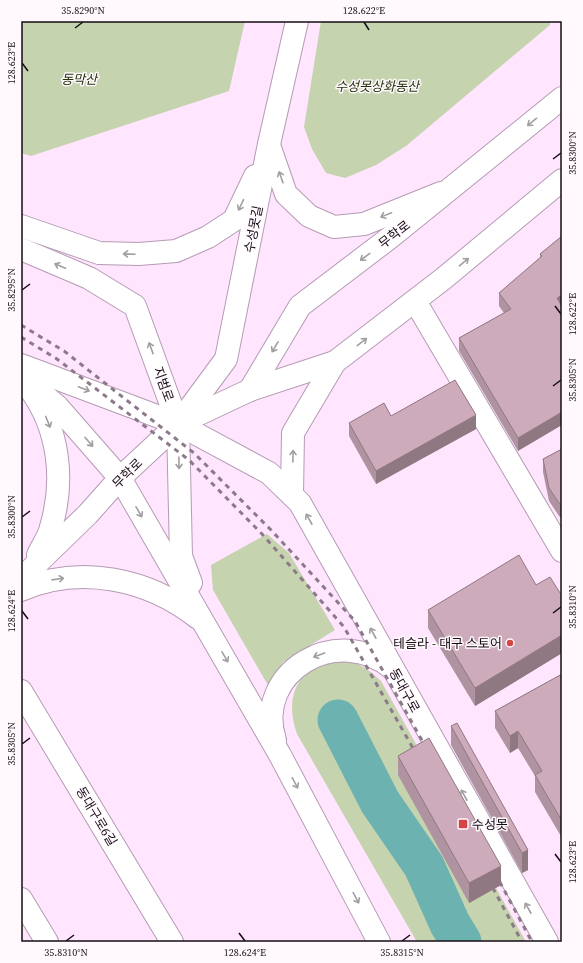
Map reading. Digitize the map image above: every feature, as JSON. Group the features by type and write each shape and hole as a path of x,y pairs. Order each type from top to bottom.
{"main road":[{"name":"수성못길","path":"178,424 226,359 269,144 297,21"},
{"name":"무학로","path":"250,390 300,306 392,236 562,98"},
{"path":"269,144 286,194 309,216 334,227 364,224 448,190"},
{"path":"21,226 99,253 139,254 176,251 208,237 234,220 269,144"},
{"name":"무학로","path":"25,574 88,514 120,478 178,424 250,390 335,362 415,301 562,180"},
{"name":"지범로","path":"21,249 89,278 135,306 178,424"},
{"path":"415,301 562,551"},
{"path":"292,494 293,433 335,362"},
{"name":"지범로","path":"21,365 178,424"},
{"path":"21,376 58,406 120,478 280,755 379,942"},
{"path":"21,376 37,399 49,425 57,452 59,481 51,528 25,574"},
{"path":"178,424 181,556 205,623"},
{"name":"동대구로","path":"178,424 269,473 300,503 547,942"},
{"path":"21,590 58,579 87,577 116,579 141,586 164,595 186,608 205,623"},
{"path":"280,755 273,734 274,704 285,682 294,670 302,664 320,654 349,650 378,658 394,670"},
{"name":"동대구로6길","path":"21,691 172,942"},
{"path":"21,899 47,942"}],"green space":[{"name":"동막산","path":"21,21 245,21 229,91 31,156 21,153"},
{"name":"수성못상화동산","path":"321,21 550,21 550,25 406,146 376,165 345,178 326,173 312,149 304,127"},
{"path":"267,534 289,553 335,630 283,662 269,687 213,590 211,565"},
{"path":"334,661 349,662 360,665 381,681 526,942 417,942 297,734 294,725 292,705 293,696 301,679 307,672 316,666"}],"building":[{"path":"562,236 562,295 557,298 562,307 562,412 518,438 459,338 511,309 499,293 542,256 540,254"},
{"path":"455,380 476,415 376,471 349,423 384,403 391,416"},
{"path":"562,449 562,506 549,488 543,459"},
{"path":"519,555 536,585 550,577 562,596 562,635 475,688 428,610"},
{"path":"562,674 562,821 535,775 542,771 518,731 510,736 495,711"},
{"path":"457,723 528,850 522,853 451,726"},
{"path":"429,738 501,866 469,883 398,756"}],"waterway":[{"path":"338,720 380,802 424,866 450,924 461,942"}],"railway":[{"path":"21,325 64,351 194,453 271,530 355,621 428,751"},
{"path":"21,337 57,359 189,460 262,534 344,627 418,757"},
{"path":"495,873 532,942"},
{"path":"488,879 522,942"}],"place":[{"name":"테슬라 - 대구 스토어","path":"510,643"},
{"name":"수성못","path":"463,824"}]}
